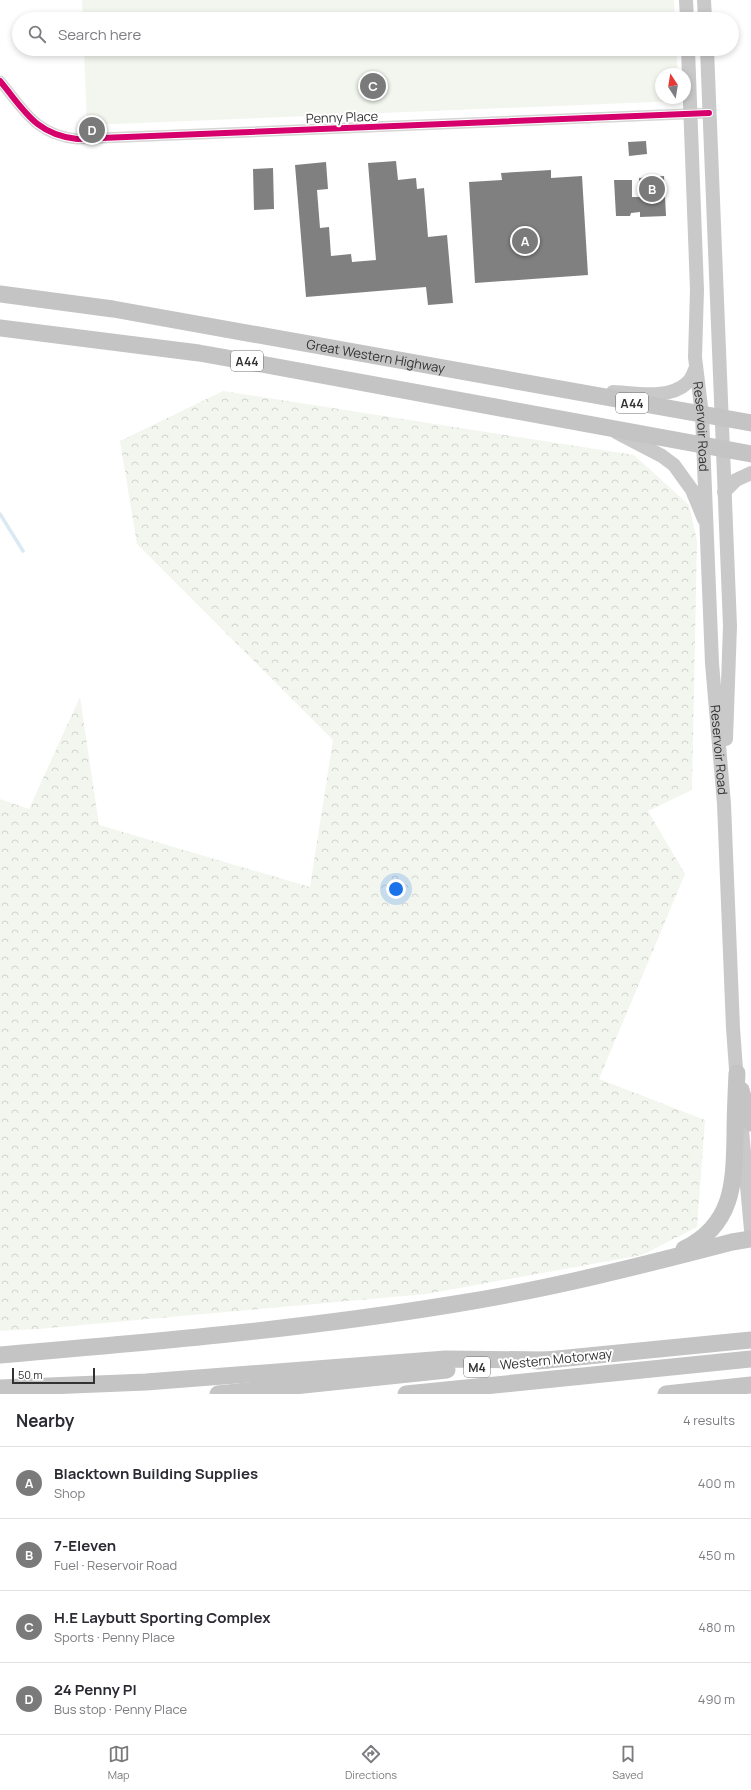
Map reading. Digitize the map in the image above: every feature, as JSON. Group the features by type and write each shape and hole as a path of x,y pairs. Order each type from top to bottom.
{"highway":[{"name":"Great Western Highway","path":"0,294 113,309 751,423"},
{"name":"A44","path":"0,328 215,356 751,454"},
{"path":"736,1072 751,1124"},
{"path":"661,1260 703,1238 714,1226 728,1201 734,1171 736,1072"},
{"path":"0,1354 204,1337 386,1315 457,1304 584,1279 732,1242 751,1239"},
{"name":"Western Motorway","path":"218,1394 743,1341"},
{"path":"0,1388 146,1382 446,1359 548,1360"},
{"name":"Western Motorway","path":"406,1394 744,1360"},
{"path":"666,1394 745,1386"}],"main road":[{"path":"686,0 687,12"},
{"path":"704,0 705,12"},
{"name":"Reservoir Road","path":"688,56 697,290 696,367 704,445 712,663 724,804 733,1028 751,1230"},
{"name":"Reservoir Road","path":"706,56 730,626 724,804"},
{"path":"562,390 650,394 670,392 687,383 696,367"},
{"path":"609,428 662,456 674,465 692,490 707,525"},
{"path":"724,492 736,480 751,472"}],"street":[{"name":"Penny Place","path":"0,81 39,126 57,136 77,139 709,114"}],"green space":[{"path":"82,0 674,0 675,12 83,12"},
{"path":"84,56 677,56 678,68 655,68 655,102 87,125"},
{"path":"223,391 634,455 689,505 697,541 692,790 648,811 685,874 599,1079 705,1120 697,1227 642,1255 426,1294 38,1329 0,1331 0,799 29,809 80,697 99,825 310,887 333,740 137,544 120,441"}],"building":[{"path":"646,141 647,154 629,156 628,142"},
{"path":"396,161 398,180 416,178 417,189 424,188 428,237 447,235 453,303 428,305 426,287 306,297 295,165 326,162 328,189 317,190 320,228 329,227 331,256 351,254 352,262 376,260 368,163"},
{"path":"273,168 274,209 254,210 253,169"},
{"path":"551,170 551,178 582,176 588,275 475,283 469,182 502,180 501,173"},
{"path":"664,176 666,216 640,217 640,212 631,213 630,216 616,216 614,180 632,180 632,197 640,197 639,178"}],"waterway":[{"path":"0,514 23,551"}],"cycle path":[{"path":"0,81 24,111 41,127 63,137 77,139 709,113"}],"place":[{"name":"H.E Laybutt Sporting Complex","path":"373,86"},
{"name":"24 Penny Pl","path":"92,130"},
{"name":"7-Eleven","path":"652,189"},
{"name":"Blacktown Building Supplies","path":"525,241"}]}
